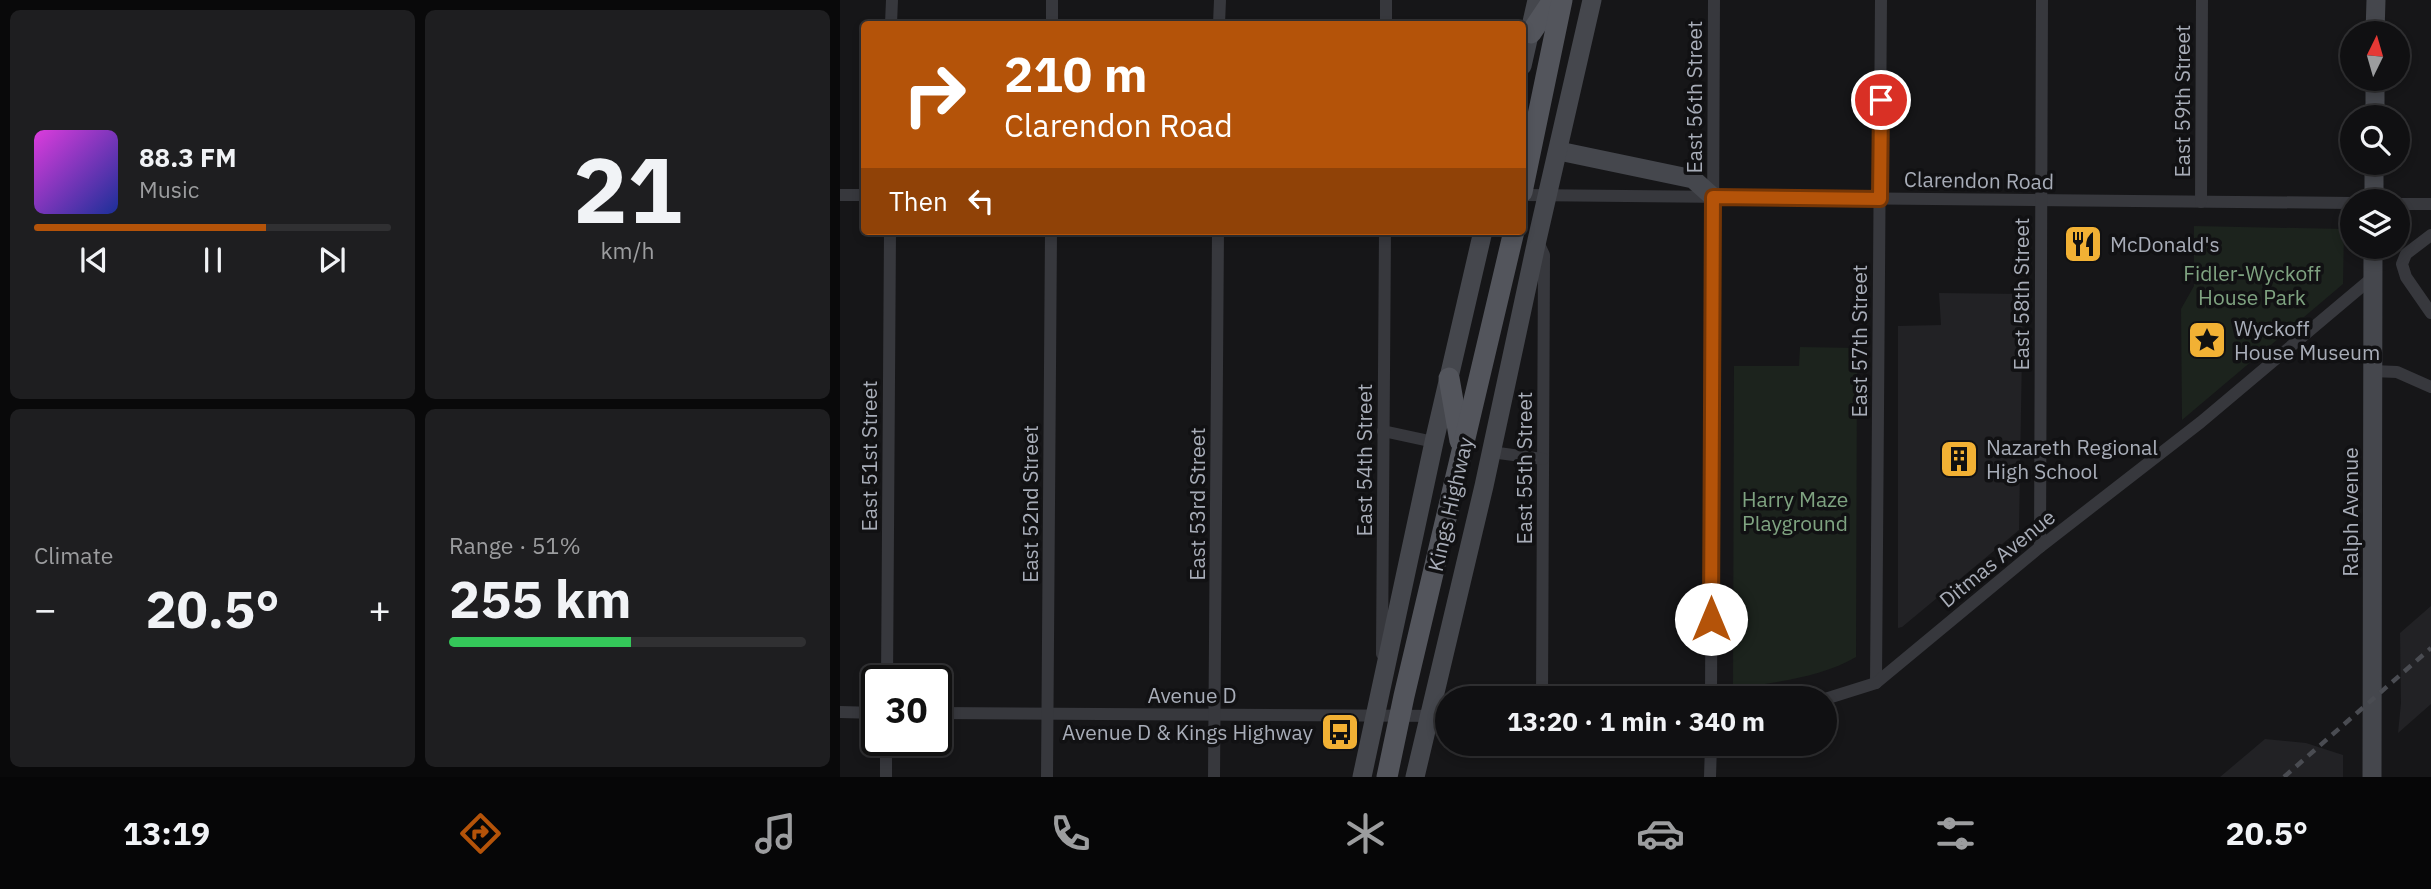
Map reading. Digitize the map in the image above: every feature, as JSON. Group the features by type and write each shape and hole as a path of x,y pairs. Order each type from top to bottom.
{"main road":[{"path":"1531,33 1553,0"},
{"path":"1526,174 1562,0"},
{"name":"Kings Highway","path":"1387,777 1399,716 1513,235"},
{"path":"1449,378 1462,454"}],"street":[{"path":"891,21 892,0"},
{"path":"1052,0 1052,21"},
{"path":"1219,21 1220,0"},
{"path":"1386,0 1386,21"},
{"path":"1526,51 1537,0"},
{"name":"Kings Highway","path":"1444,686 1537,240 1592,0"},
{"name":"East 56th Street","path":"1711,686 1714,0"},
{"name":"East 57th Street","path":"1876,683 1881,0"},
{"name":"East 58th Street","path":"2040,547 2042,0"},
{"name":"East 59th Street","path":"2201,202 2202,0"},
{"path":"2375,0 2375,21"},
{"path":"1559,151 1693,179 1713,197"},
{"name":"Clarendon Road","path":"1526,193 2340,204"},
{"path":"840,195 861,195"},
{"path":"2410,204 2431,204"},
{"name":"East 51st Street","path":"887,665 890,235"},
{"name":"East 52nd Street","path":"1047,777 1051,235"},
{"name":"East 53rd Street","path":"1214,777 1218,235"},
{"name":"East 54th Street","path":"1381,690 1385,235"},
{"name":"Kings Highway","path":"1362,777 1434,442 1482,235"},
{"path":"2431,235 2406,254 2402,264 2406,277 2431,313"},
{"name":"East 55th Street","path":"1537,240 1544,255 1542,686"},
{"name":"Ralph Avenue","path":"2372,777 2373,259"},
{"name":"Ditmas Avenue","path":"1876,683 2040,547 2201,422 2372,278"},
{"path":"2373,371 2397,372 2428,383"},
{"name":"Kings Highway","path":"1383,431 1434,442"},
{"name":"Kings Highway","path":"1492,452 1543,459"},
{"path":"1837,695 1876,683"},
{"path":"840,712 861,713"},
{"name":"Avenue D","path":"952,713 1435,716"},
{"name":"Kings Highway","path":"1415,777 1435,724"},
{"path":"886,756 886,777"},
{"path":"1710,777 1711,756"}],"shaded area":[{"name":"Nazareth Regional High School","path":"1939,293 2023,294 2019,530 1898,628 1898,326 1941,325"},
{"path":"2431,606 2431,704 2398,733 2401,703 2400,633"},
{"path":"2265,739 2306,743 2343,755 2343,777 2220,777"}],"green space":[{"name":"Fidler-Wyckoff House Park","path":"2194,226 2340,229 2343,284 2182,420 2181,309 2194,286"},
{"name":"Harry Maze Playground","path":"1800,347 1857,348 1856,657 1812,675 1751,686 1733,686 1734,366 1799,366"}],"railway":[{"path":"2284,777 2431,648"}],"place":[{"name":"McDonald's","path":"2083,244"},
{"name":"Wyckoff House Museum","path":"2207,340"},
{"name":"Nazareth Regional High School","path":"1959,459"},
{"name":"Avenue D & Kings Highway","path":"1340,732"}],"route":[{"path":"1711,619 1713,197 1880,199 1881,100"}]}
